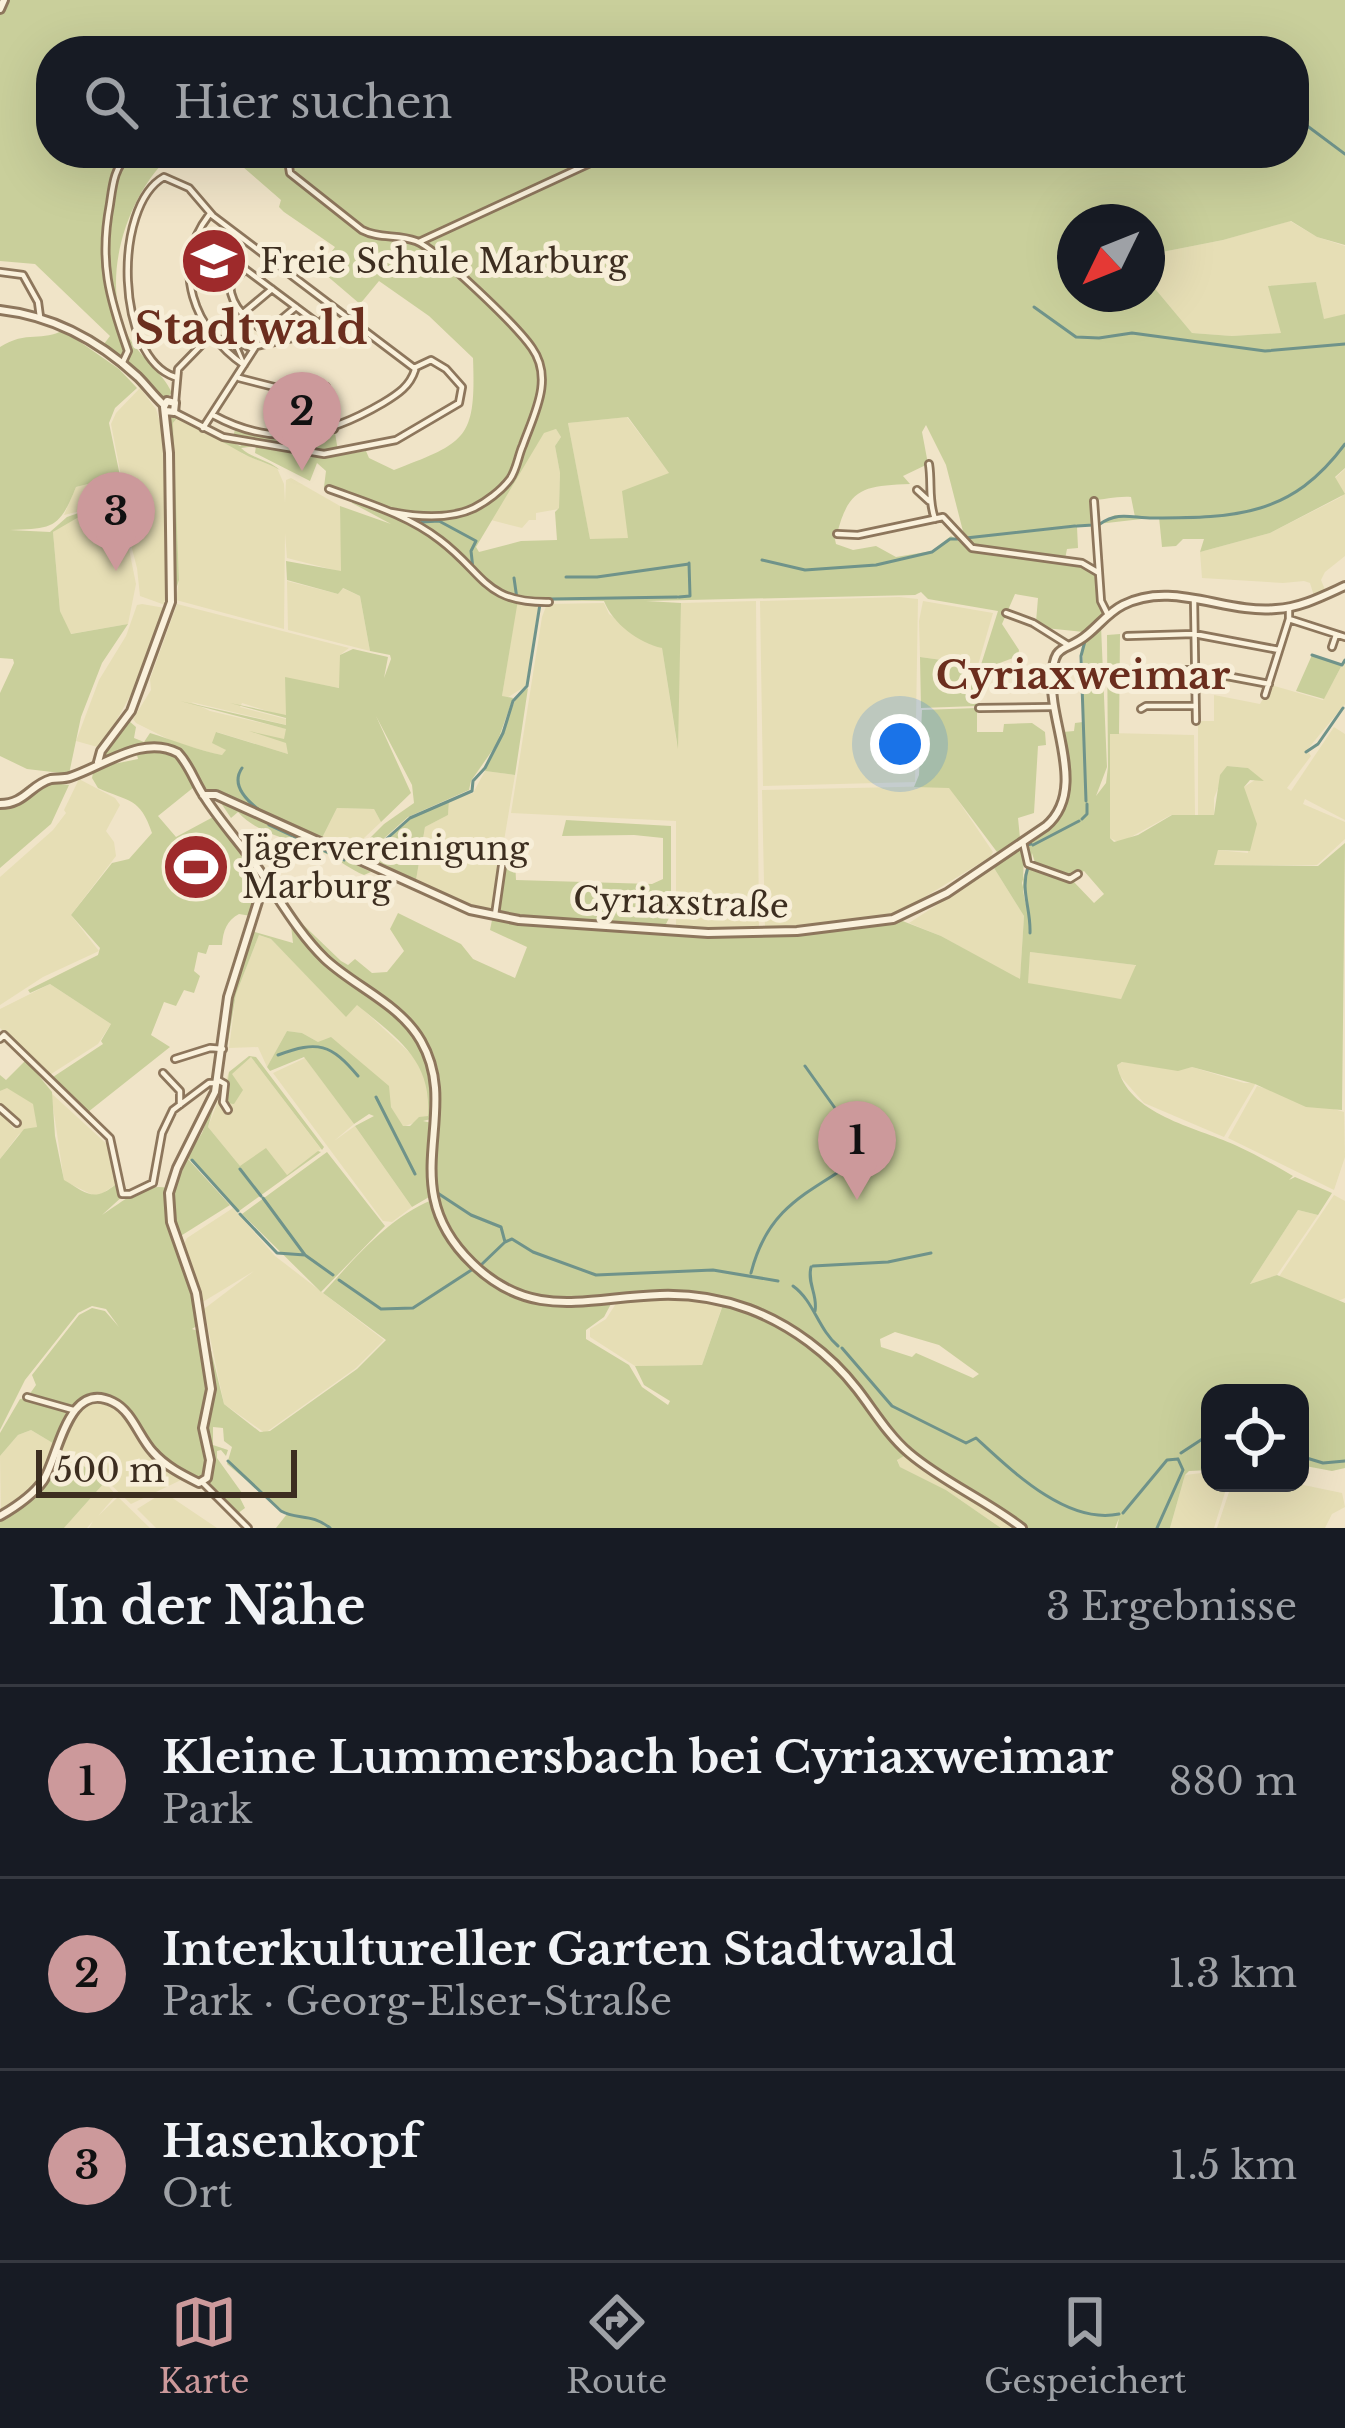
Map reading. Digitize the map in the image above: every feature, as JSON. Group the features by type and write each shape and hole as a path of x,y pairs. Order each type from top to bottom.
{"street":[{"path":"0,9 4,0"},
{"path":"119,168 103,255 107,287 128,352 122,364"},
{"path":"289,168 362,230 373,236 419,242 579,168"},
{"path":"175,377 160,368 134,323 127,284 130,239 148,192 164,177 193,190 211,214 414,368"},
{"path":"211,214 194,241 189,276 198,314 213,337 244,365"},
{"path":"391,512 415,516 469,511 498,491 514,474 541,389 536,351 419,242"},
{"path":"268,342 266,332 242,314 230,288 244,269 320,325"},
{"path":"0,272 23,274 40,316"},
{"path":"242,314 272,289"},
{"path":"266,332 296,307"},
{"path":"203,428 252,350 268,342 298,338 335,309"},
{"path":"0,310 40,316 81,334 203,428 223,437 312,454 380,446 439,418 461,401 460,383 437,362 414,368"},
{"path":"228,326 244,365"},
{"path":"98,762 134,703 171,602 165,427 175,377 183,363 213,337 235,340 252,350"},
{"path":"213,415 270,434 334,429 397,395 411,381 414,368"},
{"path":"238,377 290,391 326,387 334,429"},
{"path":"929,464 929,501 935,519"},
{"path":"329,489 391,512 440,539 500,596 517,602 548,602"},
{"path":"917,490 929,501"},
{"path":"1094,501 1101,601 1108,615"},
{"path":"837,535 945,518 972,548 1082,563 1099,573"},
{"path":"1057,652 1083,638 1108,615 1146,596 1250,609 1289,608 1345,586"},
{"path":"1194,599 1196,721"},
{"path":"1265,695 1289,608"},
{"path":"1006,614 1033,623 1068,645"},
{"path":"1289,620 1345,637"},
{"path":"1127,636 1194,634 1280,650"},
{"path":"1332,647 1336,635"},
{"name":"Cyriaxstraße","path":"203,795 216,795 446,902 495,916 708,933 874,923 926,905 1051,823 1063,805 1063,748 1052,706 1055,640"},
{"path":"1130,670 1195,670 1269,684"},
{"path":"979,708 1052,706"},
{"path":"1141,709 1195,706"},
{"path":"0,804 19,802 47,780 69,777 98,762 151,746 167,747 185,760 203,795 327,961 396,1012 420,1040 435,1085 429,1159 434,1198 447,1231 473,1265 514,1292 550,1303 683,1295 761,1314 801,1336 832,1361 912,1456 1022,1528"},
{"path":"1023,842 1028,864 1068,878 1078,874"},
{"path":"495,916 503,859 510,855"},
{"path":"203,1483 210,1466 203,1428 212,1389 193,1279 170,1216 171,1185 218,1082 228,997 260,896 269,885"},
{"path":"0,1039 4,1035 110,1138 122,1194 153,1183 171,1185"},
{"path":"175,1059 223,1049"},
{"path":"163,1073 180,1091 180,1105"},
{"path":"153,1183 162,1133 180,1105 209,1083 218,1082 225,1084 228,1110"},
{"path":"0,1108 16,1123"},
{"path":"27,1397 74,1411"},
{"path":"0,1516 41,1484 74,1411 92,1399 115,1403 157,1457 203,1483 245,1527"}],"shaded area":[{"path":"1290,221 1345,246 1345,314 1324,320 1316,282 1269,286 1282,333 1192,333 1165,301 1165,251"},
{"path":"140,388 156,409 162,429 168,564 165,605 140,596 125,500 119,500 136,584 128,624 70,634 60,611 53,532 74,517 118,502 64,515 76,487 121,476 111,424"},
{"path":"178,417 277,468 285,503 286,480 291,478 340,506 342,572 287,558 285,533 284,629 176,600 173,423"},
{"path":"627,417 670,474 633,488 629,539 590,540 568,423"},
{"path":"556,429 561,437 555,446 559,509 536,513 536,520 522,528 491,520 544,432"},
{"path":"1345,469 1345,556 1325,572 1321,580 1326,592 1314,596 1310,583 1304,581 1202,578 1200,552 1270,533 1341,497 1344,493 1335,478"},
{"path":"287,581 338,594 342,588 360,596 370,651 288,630"},
{"path":"918,599 915,782 763,786 760,601"},
{"path":"756,601 759,929 676,927 676,821 511,813 542,617 547,604 604,603 609,614 662,648 677,744 681,603"},
{"path":"923,601 993,613 978,665 920,657"},
{"path":"517,602 539,603 526,686 505,699 502,696"},
{"path":"177,604 349,648 340,655 340,688 285,678 289,718 242,703 240,707 286,719 287,725 191,702 287,729 288,754 217,732 215,739 227,751 212,753 174,742 133,719 151,690 150,679"},
{"path":"137,605 165,608 134,689 101,748 76,741 99,680 126,636"},
{"path":"1345,660 1345,704 1307,750 1311,756 1287,788 1291,791 1334,727 1345,734 1345,820 1305,799 1303,804 1345,822 1345,839 1317,865 1213,865 1218,850 1248,853 1244,787 1255,780 1248,768 1227,766 1214,798 1214,815 1198,815 1198,721 1214,721 1214,695 1260,704 1271,685 1323,700"},
{"path":"1110,733 1194,735 1195,815 1171,815 1120,843 1110,838"},
{"path":"485,771 515,775 492,913 415,886 425,827 448,815 449,801 473,793"},
{"path":"79,779 120,805 106,831 116,856 71,915 99,951 43,977 0,1005 0,877 53,830 66,813"},
{"path":"944,786 993,852 990,857 902,911 858,921 765,929 762,790"},
{"path":"337,808 374,809 381,822 348,853 321,840"},
{"path":"994,868 1024,916 1020,980 909,923"},
{"path":"259,935 271,939 346,1016 357,1004 410,1053 424,1069 429,1117 403,1127 391,1107 302,1033 287,1031 267,1067 258,1047 229,1048 236,994"},
{"path":"1030,952 1137,968 1121,999 1064,992 1027,983"},
{"path":"50,984 111,1024 98,1044 48,1076 0,1028 0,1009"},
{"path":"251,1057 321,1149 287,1175 240,1166 208,1127 229,1072"},
{"path":"305,1058 354,1124 334,1141 355,1126 412,1207 392,1222 383,1221 273,1073"},
{"path":"1117,1064 1179,1070 1192,1067 1256,1083 1224,1137 1144,1103 1120,1076"},
{"path":"1257,1086 1344,1112 1345,1157 1334,1190 1228,1138"},
{"path":"7,1087 34,1104 37,1127 19,1134 0,1159 0,1112 15,1130 17,1123 0,1107 0,1091"},
{"path":"51,1093 111,1148 116,1184 97,1197 64,1181"},
{"path":"1334,1195 1345,1201 1345,1298 1338,1301 1278,1278"},
{"path":"233,1208 275,1256 384,1340 356,1368 265,1433 224,1404 204,1309 254,1271 201,1303 184,1244"},
{"path":"1298,1210 1318,1215 1277,1275 1250,1284"},
{"path":"684,1297 723,1304 702,1365 635,1366 590,1337 590,1329 606,1319 617,1302"},
{"path":"105,1402 120,1411 147,1451 181,1480 131,1504 84,1459 54,1475 74,1415 87,1405"},
{"path":"31,1430 56,1445 41,1481 1,1513 0,1456 18,1435"},
{"path":"903,1450 1022,1528 1001,1528 946,1490 900,1467 897,1459 904,1456"},
{"path":"1201,1473 1201,1492 1225,1492 1214,1528 1170,1528 1185,1475"},
{"path":"105,1482 116,1495 98,1516 118,1497 150,1528 89,1528 93,1521 87,1528 64,1528"},
{"path":"1309,1486 1342,1493 1345,1507 1332,1514 1325,1528 1217,1528 1229,1492 1309,1492"},
{"path":"161,1494 217,1528 156,1528 137,1509"}],"green space":[{"path":"0,0 1345,0 1345,245 1317,237 1291,221 1165,251 1165,204 1057,204 1057,312 1165,312 1165,301 1192,333 1281,333 1268,286 1316,282 1324,319 1345,314 1345,468 1335,477 1345,494 1270,533 1200,552 1204,539 1183,539 1176,546 1162,547 1159,517 1098,524 1115,515 1135,517 1131,497 1091,500 1097,523 968,538 1077,527 1078,548 1067,549 1065,559 975,547 965,539 946,465 926,425 922,432 928,464 903,476 910,484 870,488 853,498 834,535 836,544 853,550 876,546 896,557 932,551 951,536 975,552 1082,566 1097,575 1102,615 1084,632 1045,628 1036,622 1038,598 1015,594 1002,624 1018,656 979,671 998,611 928,599 921,592 646,601 681,603 678,749 662,648 628,631 604,601 518,600 502,696 513,698 498,740 517,696 528,688 515,775 485,771 496,745 469,790 408,817 363,857 354,854 414,803 412,785 376,716 411,793 381,822 374,809 337,808 321,840 217,792 194,787 158,816 176,837 215,816 263,883 251,916 235,916 226,927 222,945 209,945 206,954 198,952 194,971 200,976 194,993 184,990 176,1006 164,1002 151,1035 170,1047 88,1112 53,1077 103,1044 111,1024 50,984 28,990 98,955 100,948 71,915 112,863 129,859 152,833 138,807 98,788 92,778 94,768 138,759 136,751 105,757 103,753 129,721 136,727 134,738 144,742 150,733 222,755 226,750 212,743 216,732 288,754 286,743 249,731 284,739 286,729 180,701 286,725 286,718 230,703 286,715 285,677 339,688 340,655 353,649 388,657 384,678 391,659 390,655 370,651 360,596 343,588 338,594 287,580 286,561 341,571 340,506 391,524 352,503 353,498 324,487 326,471 317,463 310,481 255,453 256,446 241,448 280,470 178,417 173,423 179,580 173,599 169,419 177,415 240,446 246,442 330,457 366,451 369,458 394,470 452,444 469,422 472,406 473,358 429,316 379,281 360,304 319,269 335,247 284,212 279,207 281,200 244,168 1309,168 1309,36 36,36 36,168 159,168 131,213 117,262 116,288 127,334 172,393 163,400 104,344 110,336 35,264 0,261","holes":["628,417 669,473 622,491 628,538 590,539 568,423","556,429 561,437 555,446 560,473 557,540 521,541 479,552 476,547 544,433"]},
{"path":"63,330 119,369 137,388 115,408 109,423 120,476 76,487 52,524 10,530 50,532 67,517 96,507 53,532 60,611 71,634 128,624 102,663 81,717 69,774 27,769 0,756 0,693 14,663 0,658 0,347"},
{"path":"235,430 276,439 335,433 338,451 302,451 233,436"},
{"path":"1101,626 1107,767 1096,796 1106,783 1108,767 1107,635 1120,634 1119,734 1110,734 1110,838 1114,842 1138,835 1172,815 1214,815 1220,775 1227,766 1248,768 1264,781 1250,780 1244,787 1257,824 1250,851 1218,850 1214,865 1318,866 1345,843 1342,1110 1306,1107 1255,1084 1192,1067 1178,1071 1117,1065 1123,1082 1148,1108 1250,1152 1293,1176 1289,1180 1295,1177 1332,1193 1318,1215 1298,1210 1250,1284 1277,1275 1345,1303 1345,1468 1309,1467 1309,1384 1201,1384 1201,1470 1185,1475 1170,1528 1117,1528 1119,1518 1115,1528 1028,1528 921,1458 882,1417 878,1420 903,1450 904,1456 897,1460 900,1467 946,1490 1001,1528 276,1528 287,1514 227,1464 232,1447 224,1441 223,1428 213,1427 213,1445 228,1450 226,1456 217,1451 217,1458 242,1493 245,1508 237,1514 209,1482 212,1465 205,1426 213,1387 206,1330 224,1404 260,1432 270,1431 357,1369 386,1340 323,1293 386,1228 432,1200 461,1254 500,1288 550,1303 612,1302 604,1317 586,1330 586,1339 629,1365 642,1387 668,1405 670,1401 644,1385 635,1366 702,1365 725,1299 680,1293 558,1298 523,1292 490,1276 461,1245 436,1193 412,1207 355,1126 374,1116 369,1114 354,1124 304,1057 270,1071 267,1067 287,1031 318,1042 331,1037 389,1086 391,1107 403,1126 410,1126 428,1116 424,1080 409,1052 386,1028 357,1005 346,1017 271,939 259,935 236,994 227,1048 233,985 251,931 293,943 290,917 331,968 410,1031 429,1066 431,1119 423,1121 436,1124 438,1070 430,1049 402,1015 328,957 292,914 341,961 348,965 355,959 372,973 387,972 404,951 390,929 398,913 461,944 473,959 515,978 527,947 490,930 492,920 736,936 858,929 900,920 941,936 1020,979 1024,916 994,868 1022,848 1023,879 1027,865 1073,881 1094,903 1104,894 1084,871 1071,877 1036,866 1032,853 1032,864 1028,863 1025,845 1053,823 1066,801 1063,732 1074,731 1075,723 1083,722 1083,642","holes":["1030,952 1135,965 1121,999 1028,983","895,1332 939,1345 979,1374 973,1378 916,1353 912,1357 881,1347 880,1339"]},
{"path":"1312,655 1342,665 1324,699 1296,691"},
{"path":"920,657 978,665 977,706 921,708"},
{"path":"977,708 977,732 1003,732 1004,724 1032,723 1045,732 1046,745 1038,746 1034,813 1018,818 1020,838 997,852 949,788 914,787 919,775 922,710"},
{"path":"61,780 69,785 51,824 0,868 0,805 17,802"},
{"path":"219,800 371,872 364,875 329,855 269,833 238,812 231,818"},
{"path":"449,801 448,815 425,827 415,886 365,859 410,819"},
{"path":"566,820 671,826 671,914 665,926 499,913 503,869 510,861 515,861 516,880 652,884 663,879 663,838 562,836"},
{"path":"249,1056 256,1057 322,1150 251,1057 232,1074 243,1090 234,1104 225,1103 229,1072"},
{"path":"26,1060 52,1092 64,1180 96,1195 116,1184 124,1195 102,1215 142,1191 167,1188 170,1222 198,1325 192,1329 198,1331 208,1392 200,1431 207,1464 200,1479 155,1452 118,1401 101,1396 72,1407 29,1395 36,1385 32,1375 79,1315 92,1308 105,1311 119,1327 106,1309 92,1306 78,1313 25,1380 0,1430 0,1159 24,1129 37,1127 33,1104 7,1088 0,1091 0,1075 6,1080"},
{"path":"220,1085 208,1127 240,1166 266,1148 287,1175 321,1152 239,1211 187,1157 202,1133"},
{"path":"327,1152 385,1226 321,1292 242,1214"},
{"path":"188,1159 230,1205 179,1237 172,1196 176,1177"},
{"path":"20,1399 70,1412 56,1445 31,1430 18,1435 0,1456 0,1433"},
{"path":"81,1464 105,1482 64,1528 0,1528 0,1518 46,1483"}],"waterway":[{"path":"1309,127 1345,154"},
{"path":"1034,307 1076,337 1132,333 1265,351 1345,344"},
{"path":"1100,524 1119,516 1211,517 1260,508 1304,486 1345,444"},
{"path":"422,522 439,521 476,541 471,551 473,569"},
{"path":"1077,526 1093,525"},
{"path":"966,538 1075,526"},
{"path":"762,560 805,570 876,565 932,552 950,539 959,539"},
{"path":"679,597 690,596 689,563"},
{"path":"566,577 689,564"},
{"path":"514,578 517,599"},
{"path":"551,599 677,597"},
{"path":"365,858 410,818 472,791 473,781 503,733 513,701 527,686 540,604"},
{"path":"1085,641 1081,656 1086,801"},
{"path":"1312,655 1342,665 1345,660"},
{"path":"1306,752 1318,744 1343,708"},
{"path":"242,768 239,785 258,809"},
{"path":"1082,819 1087,804"},
{"path":"1033,845 1079,821"},
{"path":"269,825 344,860"},
{"path":"1028,856 1027,845 1031,844"},
{"path":"1028,867 1030,933"},
{"path":"278,1055 304,1047 323,1048 358,1076"},
{"path":"751,1273 759,1249 781,1214 867,1153 805,1066"},
{"path":"376,1097 415,1174"},
{"path":"192,1160 238,1211"},
{"path":"240,1169 261,1196"},
{"path":"436,1192 471,1215 501,1227 505,1242 512,1239 533,1252 596,1275 713,1270 778,1281"},
{"path":"263,1198 305,1255 333,1275"},
{"path":"240,1214 277,1253 305,1255"},
{"path":"481,1265 505,1242"},
{"path":"813,1266 888,1262 931,1253"},
{"path":"811,1267 815,1311"},
{"path":"339,1280 381,1309 413,1308 473,1269"},
{"path":"793,1286 838,1346"},
{"path":"842,1348 892,1406 966,1443 976,1438 1023,1479 1060,1503 1099,1515 1119,1514"},
{"path":"1181,1453 1201,1440"},
{"path":"1123,1513 1167,1460 1178,1459"},
{"path":"1157,1528 1183,1470 1178,1459"},
{"path":"1309,1459 1345,1461"},
{"path":"228,1461 281,1511 330,1528"}],"place":[{"name":"Freie Schule Marburg","path":"214,261"},
{"name":"Interkultureller Garten Stadtwald","path":"302,471"},
{"name":"Hasenkopf","path":"116,571"},
{"name":"Jägervereinigung Marburg","path":"196,867"},
{"name":"Kleine Lummersbach bei Cyriaxweimar","path":"857,1200"}],"district":[{"name":"Stadtwald","path":"251,328"},
{"name":"Cyriaxweimar","path":"1083,675"}]}
